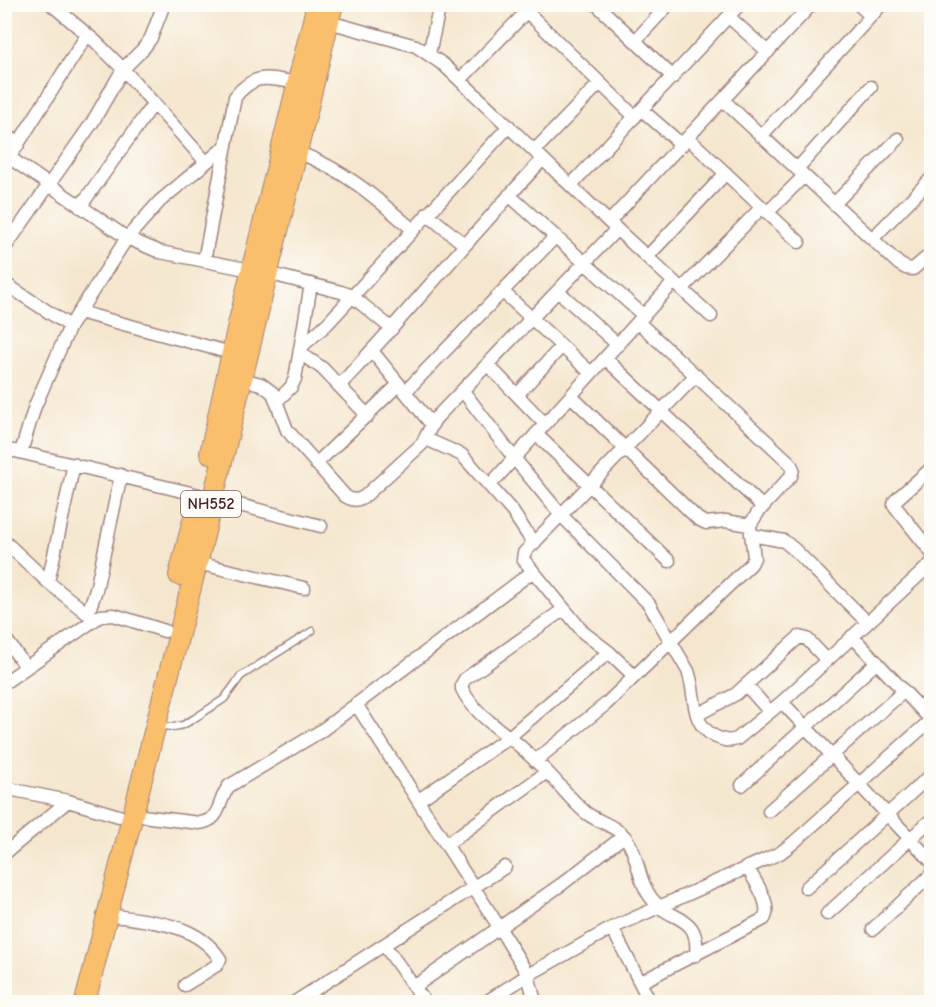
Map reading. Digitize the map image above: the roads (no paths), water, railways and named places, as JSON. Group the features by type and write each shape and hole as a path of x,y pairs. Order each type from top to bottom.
{"highway":[{"name":"NH552","path":"85,1002 108,915 165,631 241,379 259,271 297,83 316,4"},
{"name":"NH552","path":"72,1002 156,725 197,562 231,353 297,152 331,13"}],"street":[{"path":"51,4 123,69 206,162"},
{"path":"4,249 92,123 123,69 151,38 164,4"},
{"path":"429,54 440,4"},
{"path":"635,41 669,4"},
{"path":"571,185 740,4"},
{"path":"241,379 268,388 273,393 287,430 345,496 351,500 358,500 365,496 426,439 432,424 585,262 685,142 812,4"},
{"path":"858,4 871,16"},
{"path":"761,136 882,4"},
{"path":"598,5 673,77"},
{"path":"460,80 526,7 600,83 638,113 685,142 726,173 799,242"},
{"path":"331,13 416,46 429,54 460,80 711,316"},
{"path":"729,17 768,52"},
{"path":"87,35 7,162 50,185 127,238 160,252 259,271 352,297 392,329"},
{"path":"204,261 235,97 244,86 255,79 269,78 297,83"},
{"path":"339,386 509,195 539,154 600,83"},
{"path":"489,484 641,319 765,210 801,172 871,87"},
{"path":"724,101 906,268 913,269 932,252"},
{"path":"80,207 154,103"},
{"path":"300,350 352,297 509,126"},
{"path":"4,131 18,145"},
{"path":"834,204 898,139"},
{"path":"21,452 35,406 70,326 127,238 160,201 226,146"},
{"path":"297,152 323,162 344,174 413,230"},
{"path":"647,256 726,173"},
{"path":"872,239 932,178"},
{"path":"509,195 585,262 696,375 790,463 793,469 791,476 763,507 750,530 754,558 751,564 606,704 535,761"},
{"path":"428,214 465,245"},
{"path":"316,464 368,416 402,389 503,292 556,236"},
{"path":"4,283 70,326"},
{"path":"277,401 291,387 295,379 311,284"},
{"path":"558,291 618,345"},
{"path":"503,292 591,373"},
{"path":"79,312 231,353"},
{"path":"517,395 561,346"},
{"path":"300,350 368,416"},
{"path":"372,351 432,424"},
{"path":"605,358 763,507"},
{"path":"488,365 517,395 541,429 592,485 669,561"},
{"path":"634,676 609,652 584,633 523,559 525,553 696,375"},
{"path":"463,391 562,516 649,604 688,671 693,683 700,724 707,732 722,740 737,739 782,702 932,563"},
{"path":"571,396 698,519 706,523 726,521 784,541 867,622"},
{"path":"426,439 462,455 512,511 534,544"},
{"path":"4,454 11,450 74,464 321,526"},
{"path":"48,582 74,464"},
{"path":"932,468 898,497 894,506 927,539 932,553"},
{"path":"91,616 121,475"},
{"path":"4,541 48,582 91,616"},
{"path":"197,562 304,588"},
{"path":"4,788 127,816 208,822 216,814 229,786 321,731 532,572"},
{"path":"564,609 462,684 462,689 485,719 509,737 547,772 583,811 611,825 624,836 631,846 637,868 651,898 686,922 693,931 697,942 696,956"},
{"path":"4,683 91,616 114,615 165,631"},
{"path":"486,1002 528,975 612,928 659,905 780,853 931,720 852,636"},
{"path":"4,637 26,668"},
{"path":"697,715 731,698 799,637 807,639 827,660"},
{"path":"419,800 509,737 609,652"},
{"path":"741,785 877,662"},
{"path":"746,685 770,712"},
{"path":"769,811 904,691"},
{"path":"782,702 932,862"},
{"path":"356,704 475,887 528,975 535,1002"},
{"path":"447,844 547,772"},
{"path":"806,888 932,774"},
{"path":"4,854 68,801"},
{"path":"827,914 932,819"},
{"path":"414,987 562,884 624,836"},
{"path":"295,1002 505,867"},
{"path":"641,982 696,956 756,923 766,915 765,903 747,867"},
{"path":"873,929 932,874"},
{"path":"108,915 176,927 191,933 217,954 220,958 218,965 185,985"},
{"path":"612,928 650,1002"},
{"path":"385,946 425,1002"}],"lane":[{"path":"156,725 174,727 195,718 224,699 241,676 312,631"}]}
